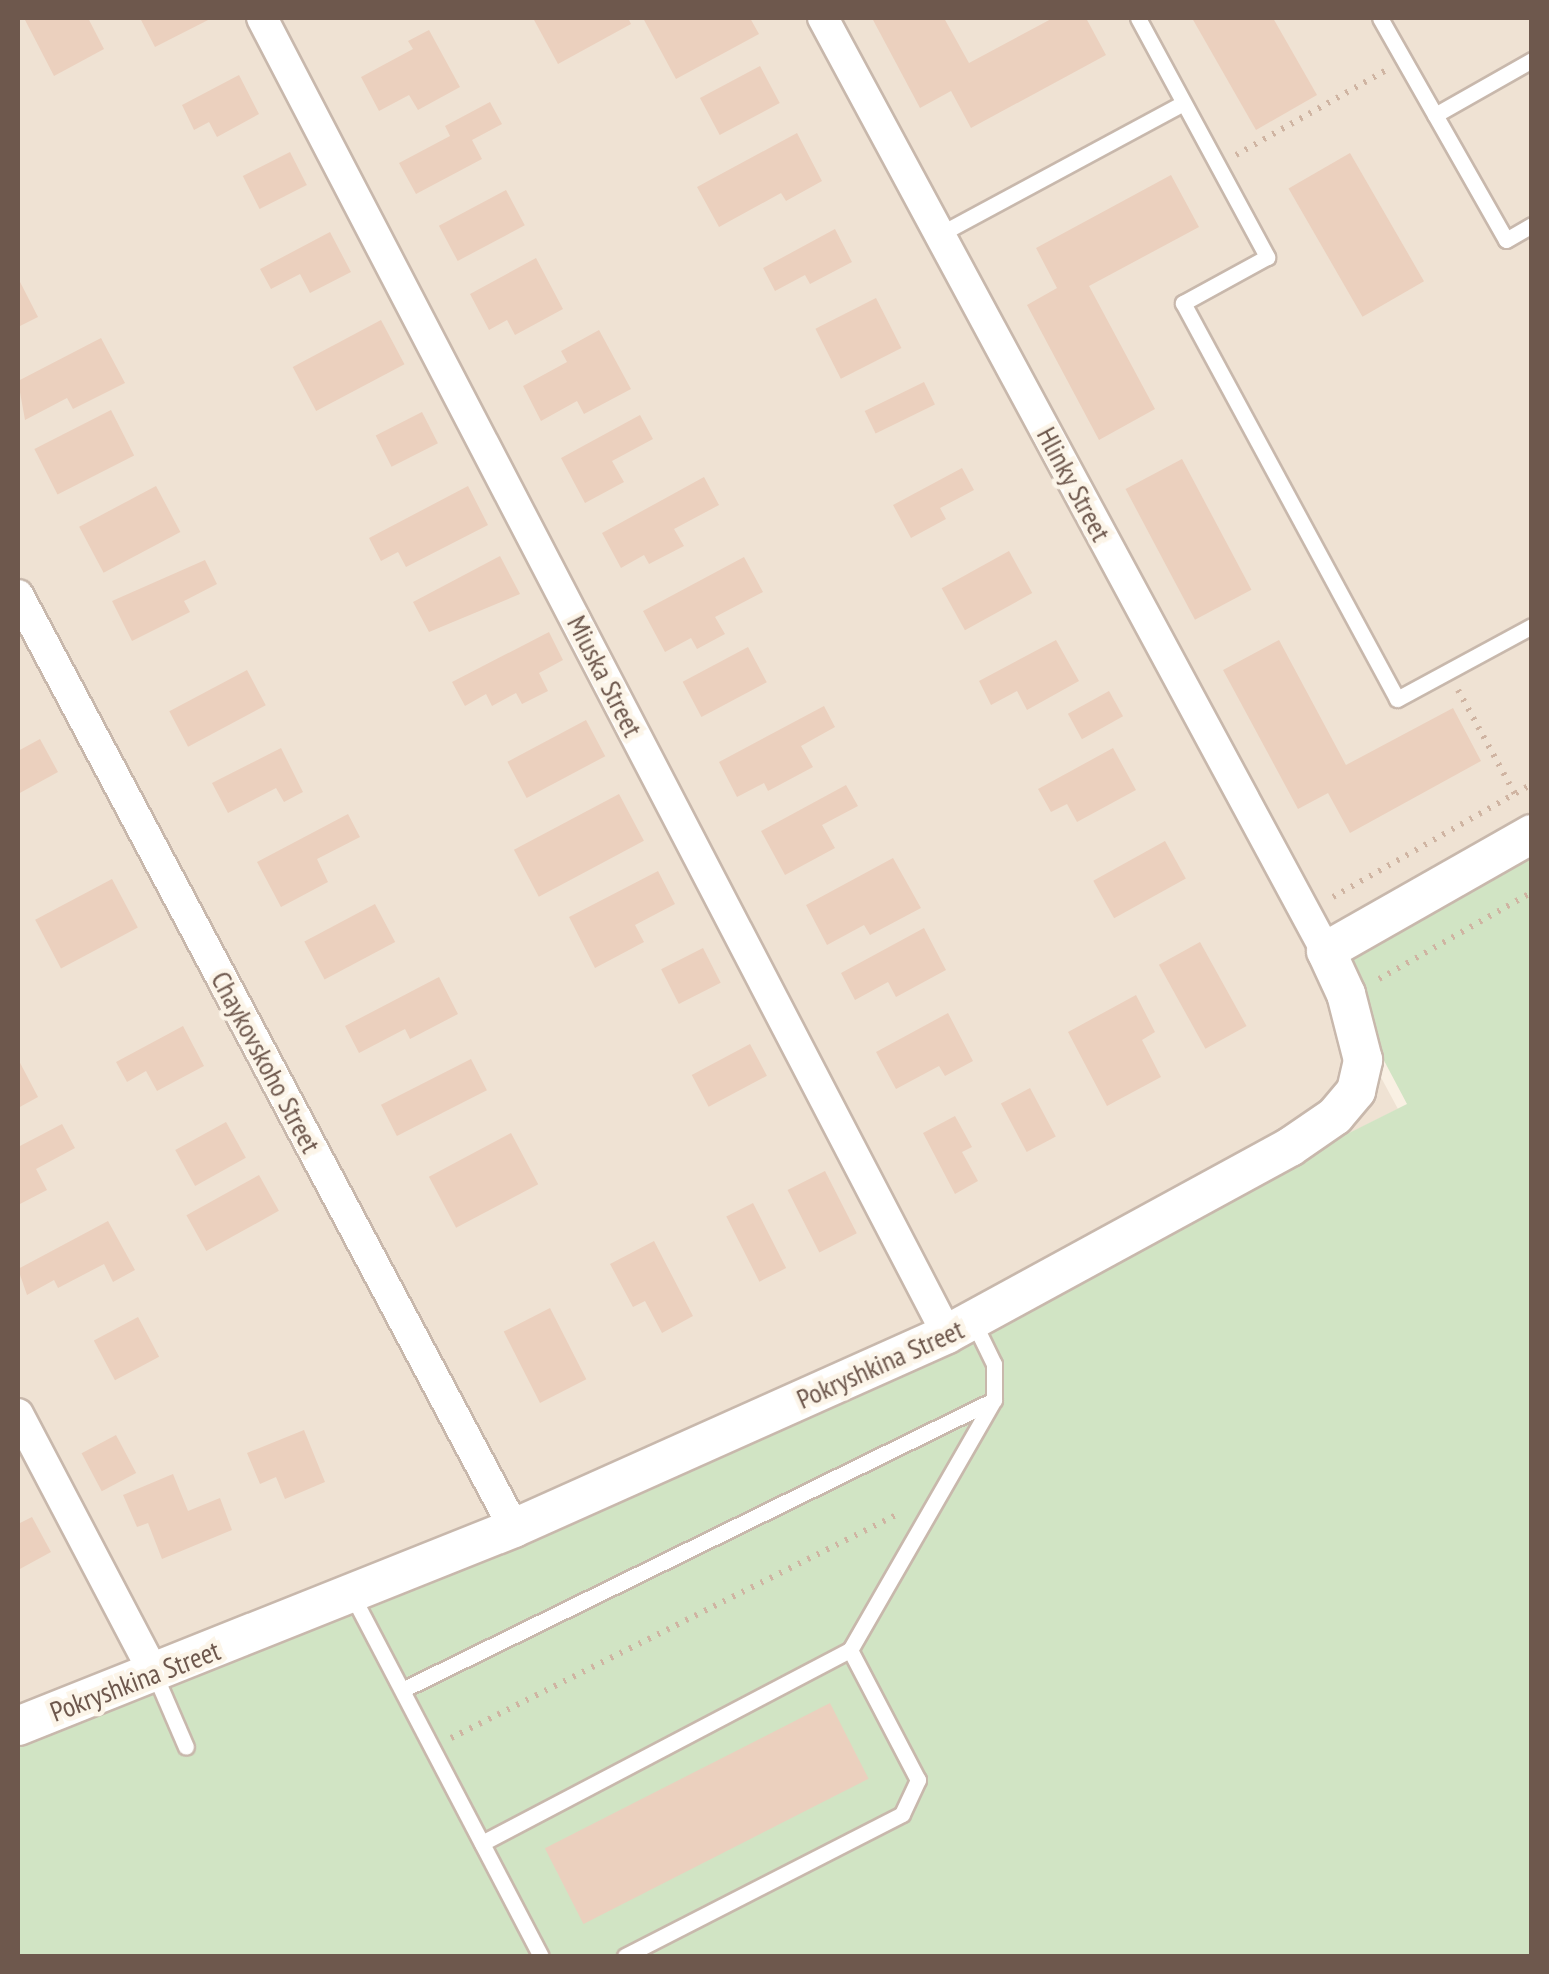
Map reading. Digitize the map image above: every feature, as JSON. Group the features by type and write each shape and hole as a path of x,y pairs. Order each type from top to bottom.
{"street":[{"name":"Miuska Street","path":"262,18 960,1328"},
{"name":"Hlinky Street","path":"823,18 1326,951"},
{"name":"Chaykovskoho Street","path":"18,596 514,1528"},
{"path":"1326,951 1532,834"},
{"name":"Pokryshkina Street","path":"18,1726 156,1676 514,1528 960,1328 1290,1148 1335,1116 1356,1091 1363,1060 1346,994 1326,951"},
{"path":"18,1414 156,1676"}],"lane":[{"path":"1138,18 1267,258 1183,303 1397,699 1532,626"},
{"path":"1380,18 1506,240 1532,225"},
{"path":"1436,115 1532,60"},
{"path":"940,234 1184,102"},
{"path":"482,1843 850,1650 994,1400 994,1364 960,1328"},
{"path":"402,1690 994,1400"},
{"path":"352,1595 541,1956"},
{"path":"625,1956 902,1814 918,1780 850,1650"},
{"path":"156,1676 186,1746"}],"path":[{"path":"1217,165 1404,60"},
{"path":"1448,671 1515,794"},
{"path":"1304,913 1532,784"},
{"path":"1346,994 1532,892"},
{"path":"432,1748 940,1493"}],"shaded area":[{"path":"18,18 810,18 1398,1109 947,1334 18,1726"},
{"path":"836,18 1531,18 1531,822 1331,937"}],"green space":[{"path":"1531,834 1531,1956 18,1956 18,1726 947,1334 1407,1104 1326,951"}],"building":[{"path":"24,18 88,18 104,49 54,76"},
{"path":"140,18 212,18 155,47"},
{"path":"533,18 628,18 631,24 558,64"},
{"path":"643,18 750,18 759,34 676,79"},
{"path":"872,18 944,18 969,63 1053,18 1086,18 1106,55 971,128 951,91 920,108"},
{"path":"1192,18 1273,18 1317,95 1256,130"},
{"path":"429,30 460,87 418,110 409,95 379,111 361,77 413,49 408,41"},
{"path":"760,66 780,103 720,135 700,98"},
{"path":"239,75 259,114 217,137 209,122 194,130 182,105"},
{"path":"490,102 502,124 472,140 482,159 416,194 399,163 450,136 445,126"},
{"path":"797,133 822,181 786,201 781,193 719,227 697,187"},
{"path":"290,152 307,185 260,209 243,176"},
{"path":"1350,153 1424,281 1363,317 1289,188"},
{"path":"1171,175 1199,227 1089,286 1155,409 1099,440 1027,305 1057,288 1036,248"},
{"path":"506,190 525,225 458,261 439,226"},
{"path":"835,229 852,262 810,284 805,275 775,291 763,268"},
{"path":"330,232 351,272 310,293 300,274 271,289 260,269"},
{"path":"536,258 563,309 515,335 507,320 489,330 470,294"},
{"path":"18,278 38,317 18,327"},
{"path":"876,298 901,348 841,379 815,329"},
{"path":"381,320 404,364 316,411 293,367"},
{"path":"599,330 631,389 584,414 577,401 541,421 523,386 567,362 561,351"},
{"path":"101,338 125,383 73,409 67,398 25,420 18,381"},
{"path":"924,382 935,404 876,433 865,411"},
{"path":"111,410 134,455 58,494 34,449"},
{"path":"422,412 438,443 392,467 376,436"},
{"path":"640,415 653,439 612,461 624,482 585,503 561,458"},
{"path":"1182,459 1251,590 1195,620 1125,489"},
{"path":"962,468 974,490 940,508 946,519 911,538 893,505"},
{"path":"704,477 719,505 674,529 684,546 649,564 644,555 621,568 602,533"},
{"path":"156,486 180,532 104,573 79,527"},
{"path":"468,486 488,525 406,567 398,552 381,561 369,538"},
{"path":"1009,551 1032,593 965,630 942,588"},
{"path":"500,556 520,594 429,632 413,602"},
{"path":"744,557 763,592 715,617 725,634 697,649 691,638 665,652 643,611"},
{"path":"205,560 217,584 184,601 190,612 132,641 112,601"},
{"path":"549,632 563,660 539,673 548,691 522,704 516,693 492,706 486,694 465,706 452,682"},
{"path":"1056,640 1079,681 1027,710 1017,691 991,705 979,681"},
{"path":"1279,640 1346,765 1453,708 1481,761 1350,833 1328,793 1298,809 1223,670"},
{"path":"748,647 767,682 701,717 683,682"},
{"path":"247,670 266,705 188,747 169,711"},
{"path":"1109,691 1123,716 1082,739 1068,714"},
{"path":"824,706 835,727 801,746 813,767 768,791 764,783 737,797 719,762"},
{"path":"586,720 605,756 527,798 507,762"},
{"path":"40,739 58,772 18,794 18,751"},
{"path":"281,748 303,792 284,802 276,788 228,813 212,783"},
{"path":"1113,748 1136,790 1077,822 1067,804 1051,812 1038,789"},
{"path":"846,785 858,806 822,825 835,848 785,875 761,831"},
{"path":"619,794 644,841 539,897 514,850"},
{"path":"348,814 360,837 317,859 328,882 281,907 257,862"},
{"path":"1165,841 1186,879 1114,918 1093,881"},
{"path":"893,858 921,908 870,935 864,925 827,945 806,905"},
{"path":"658,871 675,904 635,925 644,942 595,968 569,917"},
{"path":"112,879 138,928 61,968 35,920"},
{"path":"375,904 395,942 325,980 304,942"},
{"path":"924,928 946,970 896,997 888,982 855,1000 841,973"},
{"path":"1200,942 1247,1026 1205,1049 1159,965"},
{"path":"703,948 721,983 679,1004 661,969"},
{"path":"439,977 458,1014 410,1039 405,1029 359,1053 345,1026"},
{"path":"1136,995 1155,1032 1142,1040 1161,1077 1107,1106 1068,1032"},
{"path":"948,1013 973,1061 945,1076 939,1066 896,1089 876,1052"},
{"path":"183,1026 204,1066 157,1091 146,1071 127,1082 116,1062"},
{"path":"750,1044 767,1076 709,1107 692,1075"},
{"path":"18,1059 38,1097 18,1108"},
{"path":"471,1059 487,1090 397,1136 381,1105"},
{"path":"1030,1088 1056,1137 1027,1152 1001,1103"},
{"path":"955,1116 972,1147 962,1152 978,1181 955,1194 923,1133"},
{"path":"226,1122 246,1158 195,1186 175,1150"},
{"path":"62,1124 75,1148 36,1169 47,1190 18,1205 18,1147"},
{"path":"511,1133 538,1184 456,1228 429,1177"},
{"path":"825,1171 857,1233 819,1252 788,1190"},
{"path":"259,1175 279,1211 206,1251 186,1215"},
{"path":"753,1203 786,1268 759,1282 726,1217"},
{"path":"108,1221 135,1270 113,1282 104,1264 58,1288 54,1280 27,1295 18,1269"},
{"path":"654,1241 693,1316 662,1333 645,1301 633,1307 610,1264"},
{"path":"550,1308 586,1379 540,1403 504,1332"},
{"path":"138,1317 159,1357 115,1380 94,1340"},
{"path":"304,1430 325,1482 285,1499 276,1477 260,1484 247,1453"},
{"path":"116,1435 136,1473 102,1491 82,1453"},
{"path":"173,1474 188,1511 220,1498 232,1530 162,1559 148,1523 137,1527 123,1495"},
{"path":"32,1517 51,1552 18,1570 18,1524"},
{"path":"830,1703 869,1779 583,1924 545,1848"}]}
